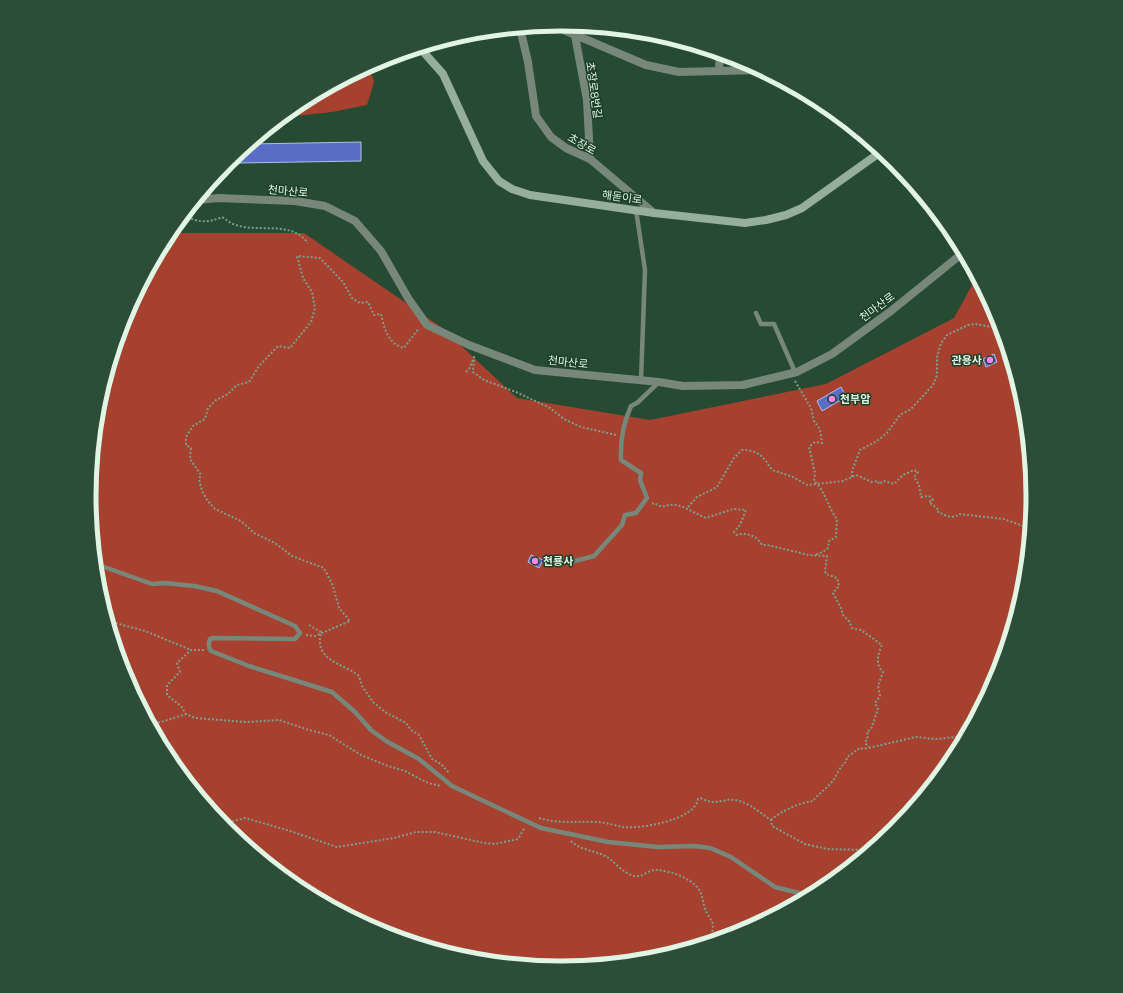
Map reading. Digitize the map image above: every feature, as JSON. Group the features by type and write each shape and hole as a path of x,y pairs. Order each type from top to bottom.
{"main road":[{"name":"해돋이로","path":"424,52 443,74 483,161 499,182 512,189 530,195 654,213 745,223 780,217 802,208 877,155"}],"street":[{"path":"566,31 646,65 679,72 748,70"},
{"name":"초장로8번길","path":"574,31 587,100 590,159"},
{"name":"초장로","path":"521,33 528,62 536,116 551,136 566,148 590,159 654,213"},
{"path":"719,70 720,59"},
{"name":"천마산로","path":"204,199 218,198 295,201 325,206 355,220 381,251 408,298 425,322 469,345 535,370 641,380 683,386 742,384 792,373 832,354 891,311 960,255"}],"lane":[{"path":"636,210 645,270 641,380"},
{"path":"756,313 761,324 774,324 792,373"},
{"path":"576,561 594,556 622,525 625,515 636,513 647,498 640,480 641,472 621,460 621,436 624,421 631,406 637,403 659,382"},
{"path":"101,566 152,584 194,586 218,591 295,626 300,633 295,639 214,638 210,639 208,643 211,651 249,666 332,692 355,712 371,730 386,741 418,759 452,786 541,828 614,843 710,848 731,857 775,887 804,894"}],"path":[{"path":"189,218 202,222 222,217 236,225 257,228 282,228 302,235 308,243"},
{"path":"300,633 315,636 350,621 339,608 333,586 324,568 292,556 275,543 254,533 241,521 215,509 207,500 202,491 199,479 200,475 190,459 191,448 186,445 186,437 193,426 205,419 208,408 216,400 228,394 237,385 249,382 259,366 278,346 290,348 311,322 315,308 312,292 303,278 297,256 320,258 324,261 334,275 342,282 352,298 360,303 368,302 374,315 381,314 384,332 400,347 404,348 425,322"},
{"path":"852,477 852,471 860,450 877,441 887,433 900,415 911,409 933,385 937,376 938,357 941,343 948,335 968,325 975,324 995,328"},
{"path":"466,372 470,369 474,356 473,372 484,380 516,392 550,408 564,419 581,427 611,435 621,436"},
{"path":"792,373 811,408 814,421 820,429 822,443 815,442 809,447 815,473 814,481 831,512 837,519 836,537 829,541 828,548 823,552 813,555"},
{"path":"688,508 697,497 717,487 734,458 742,450 752,450 767,460 772,470 793,477 807,485 834,483 856,475 872,482 878,481 880,484 884,481 894,484 903,475 914,470 918,472 914,477 919,485 920,497 929,496 933,500 929,502 939,510 938,512 950,517 956,517 960,514 1004,519 1026,527"},
{"path":"641,505 644,508 654,503 662,507 669,504 688,508 706,518 733,509 746,510 740,525 734,532 737,535 744,533 753,536 758,539 762,545 767,544 813,555 827,556 824,571 826,574 837,578 839,586 833,593 842,610 842,614 849,621 852,628 861,630 882,645 878,653 878,663 883,672 878,686 880,696 875,703 878,709 871,729 867,732 868,736 865,742 869,747"},
{"path":"114,623 145,631 190,650 211,651"},
{"path":"309,625 320,634"},
{"path":"190,650 177,663 180,672 167,685 167,695 181,706 186,714 195,718 235,721 268,719 288,722 308,730 330,735 361,755 405,771 432,785 450,788 452,786 451,777 441,764 432,759 419,735 411,730 406,723 385,712 373,702 362,686 359,676 324,655 319,642 320,634"},
{"path":"155,723 186,714"},
{"path":"771,820 780,812 805,802 813,801 822,789 830,784 842,765 846,762 847,757 860,748 916,737 935,739 960,737"},
{"path":"227,821 245,818 338,847 394,838 416,832 435,832 494,844 518,839 526,827 521,818 533,816 555,822 604,822 624,827 646,826 667,823 674,818 690,813 698,803 698,799 702,798 717,803 734,799 744,802 771,820 772,826 804,844 827,849 863,850"},
{"path":"562,832 577,847 607,857 631,875 639,877 655,869 671,872 684,878 699,889 714,927 711,937"}],"shaded area":[{"path":"371,72 374,82 367,105 332,112 295,116 303,109 329,93"},
{"path":"178,233 304,233 441,327 517,398 650,420 826,384 954,318 974,281 992,318 1002,347 1011,376 1023,436 1027,496 1023,557 1011,617 992,675 965,729 949,755 931,780 891,826 845,866 820,884 794,900 740,927 682,946 652,953 592,961 562,962 531,961 471,953 441,946 383,927 329,900 303,884 278,866 232,826 192,780 174,755 158,729 131,675 112,617 100,557 96,496 100,436 112,376 131,318 158,264"}],"building":[{"path":"361,142 361,161 238,163 259,144"},
{"name":"관용사","path":"994,354 997,362 986,367 983,359"},
{"name":"천부암","path":"841,387 846,397 822,411 817,401"},
{"name":"천룡사","path":"531,555 543,560 539,568 528,562"}],"place":[{"name":"관용사","path":"990,360"},
{"name":"천부암","path":"832,399"},
{"name":"천룡사","path":"535,561"}]}
